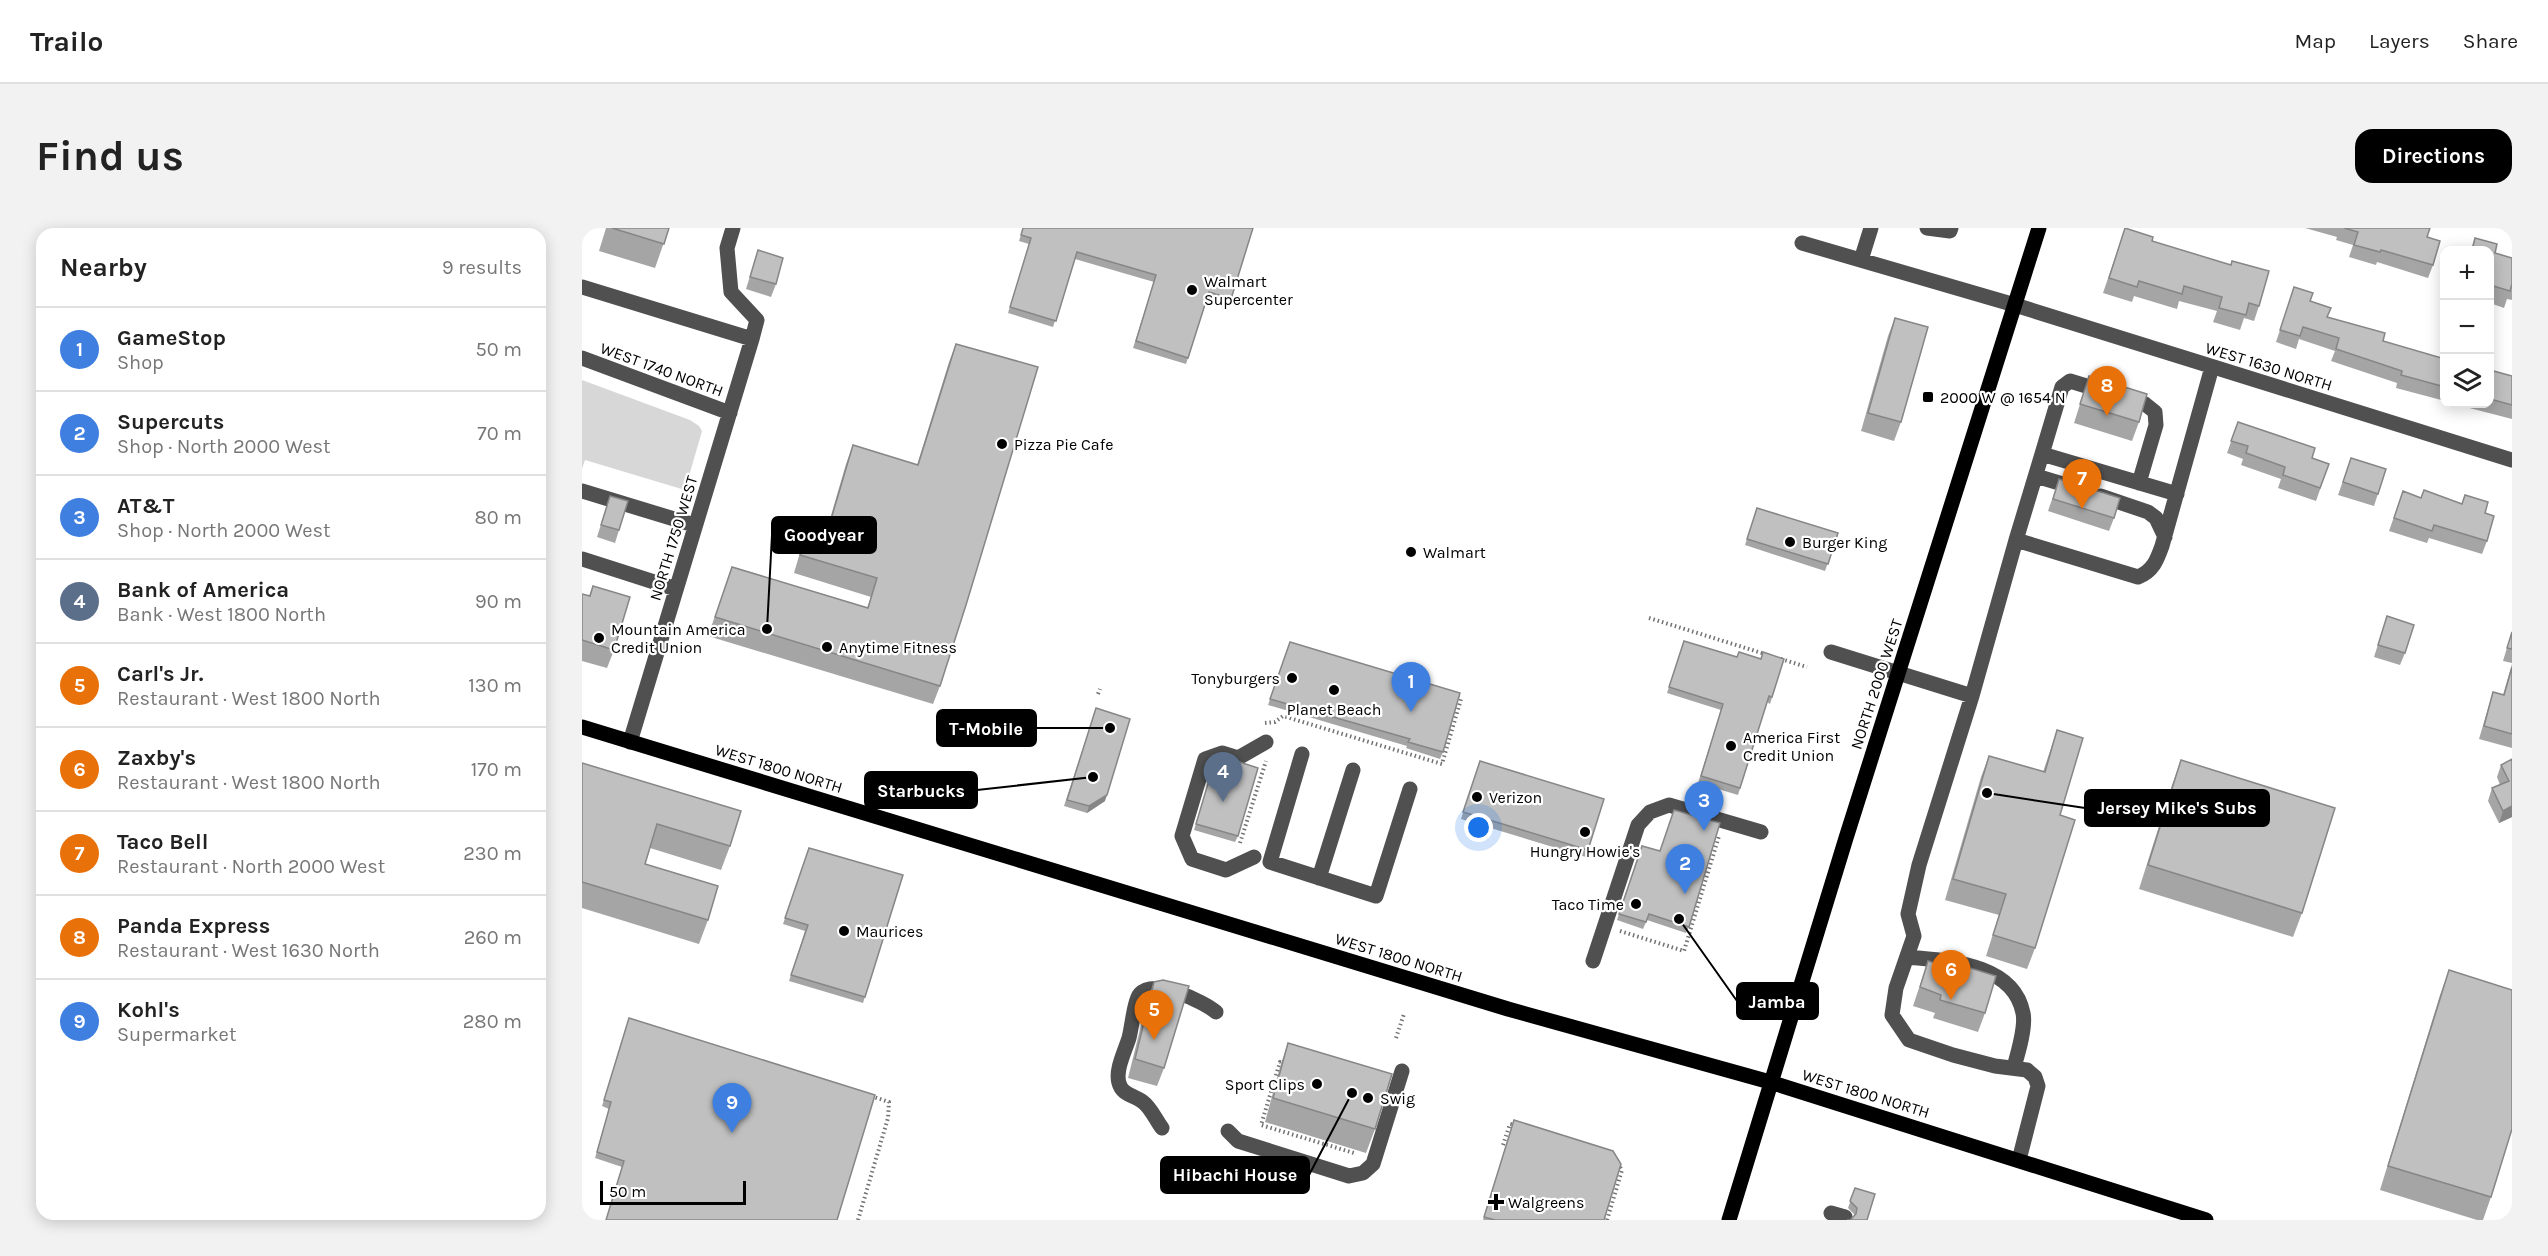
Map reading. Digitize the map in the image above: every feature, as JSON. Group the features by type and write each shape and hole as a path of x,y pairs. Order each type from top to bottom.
{"main road":[{"name":"NORTH 2000 WEST","path":"1729,1220 1770,1082 2039,228"},
{"name":"WEST 1800 NORTH","path":"582,727 1486,1003 1770,1082 2206,1220"}],"street":[{"path":"582,287 752,339 757,321 731,292 727,248 733,228"},
{"path":"1861,260 1871,228"},
{"path":"1927,228 1942,231 1950,231 1951,228"},
{"name":"WEST 1630 NORTH","path":"1802,243 2015,305 2512,460"},
{"name":"NORTH 1750 WEST","path":"630,742 752,339"},
{"name":"WEST 1740 NORTH","path":"582,358 730,413"},
{"path":"2016,540 2138,577 2153,568 2177,494 2212,367"},
{"path":"2019,1160 2038,1086 2035,1077 2027,1070 1995,1066 1910,1040 1892,1015 1896,988 1914,936 1908,914 1919,865 2065,383 2070,381 2150,406 2156,415 2156,425 2139,483"},
{"path":"2042,454 2177,494"},
{"path":"2036,476 2144,509 2156,518 2164,537"},
{"path":"582,491 694,525"},
{"path":"582,559 676,589"},
{"path":"1831,652 1972,696"},
{"path":"1254,857 1226,870 1192,859 1182,836 1206,759 1222,753 1238,758 1266,742"},
{"path":"1302,754 1270,862 1376,896 1410,789"},
{"path":"1320,878 1353,770"},
{"path":"1593,961 1638,825 1643,817 1669,805 1761,832"},
{"path":"1907,957 1957,963 1994,974 2014,992 2023,1013 2014,1067"},
{"path":"1162,1128 1143,1101 1124,1092 1118,1082 1118,1073 1132,1028 1137,1000 1140,994 1148,988 1158,988 1204,1002 1216,1012"},
{"path":"1227,1131 1238,1141 1349,1176 1363,1173 1373,1164 1402,1071"}],"path":[{"path":"1648,618 1807,667"},
{"path":"1747,660 1750,650"},
{"path":"1098,694 1100,688"},
{"path":"1265,723 1275,722 1283,716 1442,764 1461,699 1446,692"},
{"path":"1240,843 1267,758"},
{"path":"1605,926 1684,951 1724,821"},
{"path":"1396,1038 1404,1014"},
{"path":"1291,1066 1280,1062 1261,1125 1354,1153"},
{"path":"858,1220 888,1118 889,1102 866,1095"},
{"path":"1503,1145 1510,1124 1522,1127"},
{"path":"1607,1220 1622,1170 1613,1155"}],"shaded area":[{"path":"582,380 690,420 699,426 702,431 685,490 585,460 582,469"}],"building":[{"path":"612,228 669,228 664,244"},
{"name":"Walmart Supercenter","path":"1023,228 1253,228 1231,299 1209,292 1188,358 1136,341 1156,275 1077,252 1056,321 1010,307 1031,238 1021,235"},
{"path":"2125,228 2153,237 2152,241 2231,265 2232,261 2269,271 2259,306 2249,303 2246,315 2219,308 2222,297 2184,286 2182,294 2139,281 2137,287 2109,278"},
{"path":"2344,228 2430,228 2427,237 2440,241 2433,265 2354,245 2358,232"},
{"path":"2475,238 2497,244 2495,253 2512,258 2510,291 2494,286 2494,246 2473,246"},
{"path":"758,250 783,258 776,284 750,277"},
{"path":"2294,287 2313,293 2310,301 2331,308 2327,317 2385,333 2383,341 2440,358 2440,386 2401,375 2402,371 2336,349 2339,338 2303,327 2300,336 2280,330"},
{"path":"1895,318 1928,327 1901,422 1868,413"},
{"path":"956,344 1038,367 940,686 715,617 732,567 868,608 877,578 800,555 806,537 824,543 853,445 918,465"},
{"path":"2494,371 2512,376 2512,405 2494,400"},
{"path":"2089,376 2147,394 2139,422 2080,404"},
{"path":"2238,422 2315,448 2312,458 2329,464 2320,488 2283,475 2285,467 2246,453 2248,446 2231,441"},
{"path":"2351,458 2386,469 2378,494 2343,482"},
{"path":"2059,479 2120,498 2114,518 2053,499"},
{"path":"2424,490 2462,504 2465,495 2488,502 2485,513 2494,516 2487,541 2434,525 2432,531 2394,518 2403,491 2421,498"},
{"path":"610,496 628,501 619,530 601,525"},
{"name":"Burger King","path":"1757,508 1838,533 1828,564 1747,539"},
{"path":"593,586 630,597 614,650 582,640 582,594 590,596"},
{"path":"2387,616 2414,625 2405,653 2378,645"},
{"path":"2512,632 2512,649 2507,648"},
{"name":"America First Credit Union","path":"1684,641 1737,657 1739,652 1761,659 1763,652 1784,659 1772,697 1769,696 1740,788 1701,776 1723,704 1669,687"},
{"path":"1290,642 1460,693 1443,752 1408,742 1410,739 1270,699"},
{"path":"2512,667 2512,734 2484,726 2493,692 2504,695"},
{"path":"1096,708 1130,719 1107,795 1089,806 1067,800"},
{"path":"2057,730 2083,738 2060,815 2075,820 2035,948 1993,935 2006,894 1953,879 1989,756 2045,772"},
{"path":"1224,757 1258,768 1238,836 1196,824 1215,760"},
{"path":"2512,759 2512,806 2503,811 2492,788 2509,781 2501,765"},
{"path":"2181,760 2335,808 2302,913 2148,865"},
{"path":"1480,761 1604,799 1588,850 1463,812"},
{"path":"582,763 741,811 730,846 657,824 645,864 718,886 708,920 582,882"},
{"path":"1674,810 1720,823 1689,927 1649,914 1646,922 1619,914 1642,846 1660,851"},
{"path":"809,848 903,875 865,997 791,975 808,925 785,918"},
{"path":"1941,959 1996,976 1985,1013 1940,1000 1941,995 1920,987 1928,961 1939,964"},
{"path":"2449,970 2512,990 2512,1129 2491,1197 2388,1166"},
{"path":"1163,980 1189,986 1164,1068 1135,1059 1154,982"},
{"path":"629,1018 875,1095 837,1220 606,1220 624,1161 597,1152 611,1102 604,1100"},
{"path":"1288,1043 1392,1074 1375,1129 1273,1098"},
{"name":"Walgreens","path":"1514,1120 1613,1151 1621,1164 1604,1220 1495,1220 1484,1217"},
{"path":"1855,1188 1875,1194 1867,1220 1850,1220 1856,1214 1857,1208 1850,1201"}],"place":[{"name":"Walmart Supercenter","path":"1192,290"},
{"name":"2000 W @ 1654 N","path":"1928,397"},
{"name":"Panda Express","path":"2107,416"},
{"name":"Pizza Pie Cafe","path":"1002,444"},
{"name":"Taco Bell","path":"2082,509"},
{"name":"Burger King","path":"1790,542"},
{"name":"Walmart","path":"1411,552"},
{"name":"Goodyear","path":"767,629"},
{"name":"Mountain America Credit Union","path":"599,638"},
{"name":"Anytime Fitness","path":"827,647"},
{"name":"Tonyburgers","path":"1292,678"},
{"name":"Planet Beach","path":"1334,690"},
{"name":"GameStop","path":"1411,712"},
{"name":"T-Mobile","path":"1110,728"},
{"name":"America First Credit Union","path":"1731,746"},
{"name":"Starbucks","path":"1093,777"},
{"name":"Jersey Mike's Subs","path":"1987,793"},
{"name":"Verizon","path":"1477,797"},
{"name":"Bank of America","path":"1223,802"},
{"name":"AT&T","path":"1704,831"},
{"name":"Hungry Howie's","path":"1585,832"},
{"name":"Supercuts","path":"1685,894"},
{"name":"Taco Time","path":"1636,904"},
{"name":"Jamba","path":"1679,919"},
{"name":"Maurices","path":"844,931"},
{"name":"Zaxby's","path":"1951,1000"},
{"name":"Carl's Jr.","path":"1154,1040"},
{"name":"Sport Clips","path":"1317,1084"},
{"name":"Hibachi House","path":"1352,1093"},
{"name":"Swig","path":"1368,1098"},
{"name":"Kohl's","path":"732,1133"},
{"name":"Walgreens","path":"1496,1202"}]}
